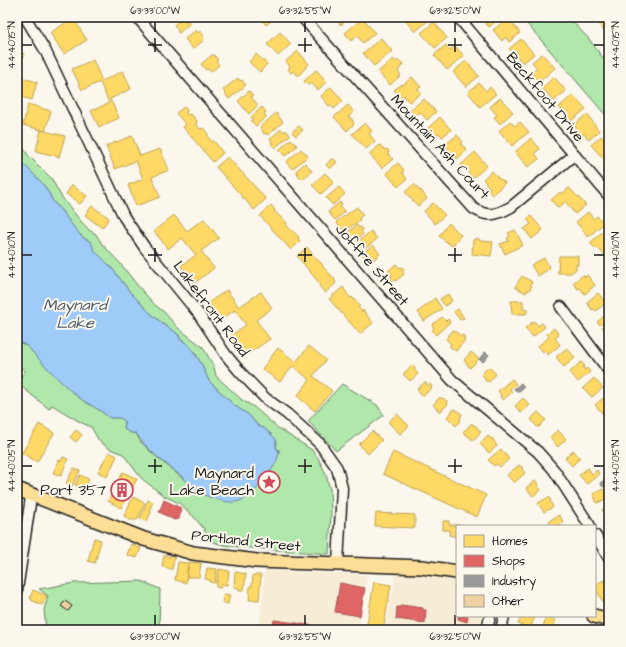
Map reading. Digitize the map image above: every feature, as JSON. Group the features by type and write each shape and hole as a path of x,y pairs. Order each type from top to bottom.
{"main road":[{"name":"Portland Street","path":"17,490 144,539 193,553 257,561 422,567 456,572"},
{"path":"596,617 609,620"}],"street":[{"name":"Lakefront Road","path":"25,17 45,50 124,217 145,248 198,313 226,356 265,398 287,414 320,444 337,468 342,488 338,564"},
{"name":"Joffre Street","path":"137,17 452,380 538,452 554,470 589,525"},
{"name":"Mountain Ash Court","path":"302,17 473,208 480,212 490,215 500,213 511,207 574,155"},
{"name":"Beckfoot Drive","path":"458,17 609,196"},
{"path":"561,307 609,371"},
{"path":"17,590 20,548 31,497 29,494"},
{"path":"596,537 609,558"},
{"path":"487,630 490,617"},
{"path":"501,630 504,617"}],"shaded area":[{"path":"397,567 456,573 456,617 491,617 488,630 385,630"},
{"path":"265,570 367,575 358,630 259,630"}],"green space":[{"path":"521,17 568,17 589,39 609,66 609,119"},
{"path":"17,138 28,155 51,178 61,196 79,219 89,230 96,234 102,244 138,286 178,328 203,347 214,367 216,376 242,400 254,407 278,428 312,450 318,458 325,472 330,489 331,513 329,554 238,547 209,541 204,529 193,516 179,503 164,496 141,478 123,454 110,449 99,441 91,427 52,405 49,409 17,383 25,371 17,364 17,339 29,348 77,396 110,418 122,419 125,423 124,429 131,433 136,433 140,441 153,454 199,492 221,500 238,501 249,496 269,474 279,453 279,450 276,448 277,442 274,437 264,428 258,426 249,415 235,406 209,381 201,363 188,344 180,339 179,335 149,312 130,292 111,267 94,250 89,241 82,237 72,225 52,200 43,184 17,158"},
{"path":"342,384 377,405 384,415 336,451 308,421"},
{"path":"141,581 160,589 159,630 46,630 44,610 48,596 39,589 74,583"}],"water":[{"name":"Maynard Lake","path":"17,157 43,184 52,200 72,225 82,237 91,242 94,250 111,267 130,292 149,312 178,334 180,339 189,345 201,363 209,381 235,406 249,415 258,426 264,428 276,439 276,448 279,451 275,464 260,485 246,498 236,502 227,502 205,495 198,491 152,452 136,433 131,433 124,429 125,423 122,419 110,418 77,396 52,373 29,348 17,339"}],"building: Homes":[{"path":"259,17 275,17 275,18 266,25"},
{"path":"328,17 349,18 341,25 334,18 331,20"},
{"path":"485,17 501,17 489,27 483,20"},
{"path":"594,17 609,17 609,26 603,30"},
{"path":"73,18 87,40 64,54 50,33"},
{"path":"182,18 190,23 179,33 174,25"},
{"path":"363,18 375,33 363,43 357,36 351,41 345,33"},
{"path":"403,18 431,18 415,32"},
{"path":"508,18 520,33 509,42 506,37 502,41 493,30"},
{"path":"434,22 447,38 435,48 421,33"},
{"path":"196,30 198,33 200,31 204,36 202,37 204,40 193,49 185,39"},
{"path":"280,32 291,44 278,56 267,44"},
{"path":"381,38 392,51 374,66 363,53"},
{"path":"521,39 534,54 523,63 509,49"},
{"path":"446,45 450,50 455,46 464,56 447,70 434,55"},
{"path":"298,51 309,64 299,75 297,75 294,71 291,73 288,69 290,67 286,61"},
{"path":"17,52 24,54 18,76 17,76"},
{"path":"256,54 267,64 260,72 249,62"},
{"path":"542,54 555,68 539,82 531,73 537,68 532,62"},
{"path":"214,55 218,60 216,61 219,65 211,72 208,69 206,70 201,64"},
{"path":"393,59 396,62 399,60 403,64 398,71 401,75 390,85 378,72"},
{"path":"93,60 102,81 123,71 131,89 110,99 119,118 99,127 91,111 109,103 100,82 82,90 72,69"},
{"path":"466,61 479,76 466,87 453,72"},
{"path":"316,70 326,82 318,90 311,83 308,85 304,81"},
{"path":"17,76 37,82 32,100 17,96"},
{"path":"412,77 421,87 418,89 421,93 410,102 404,95 401,98 394,90 402,84 403,85"},
{"path":"554,77 566,91 554,101 542,88"},
{"path":"238,78 246,85 229,99 223,90"},
{"path":"479,83 486,91 490,87 496,94 480,107 468,92"},
{"path":"331,87 343,101 334,109 331,105 329,106 321,96"},
{"path":"249,91 253,96 251,97 258,105 249,114 238,101"},
{"path":"573,95 586,109 571,121 566,115 569,112 568,111 565,114 559,107"},
{"path":"500,98 513,112 500,124 494,117 497,115 490,107"},
{"path":"424,99 436,112 427,120 420,112 416,116 410,110"},
{"path":"28,104 51,111 45,131 23,125"},
{"path":"348,105 354,112 348,117 352,119 354,124 347,131 334,117"},
{"path":"184,107 187,110 186,113 188,115 191,114 197,121 196,124 200,129 203,128 212,142 214,141 223,153 213,162 183,127 186,125 176,113"},
{"path":"262,107 266,112 264,113 266,117 256,126 251,121 253,119 251,117"},
{"path":"276,113 283,122 268,135 266,133 264,134 260,127"},
{"path":"587,114 599,131 589,140 584,134 582,135 574,125"},
{"path":"440,117 451,130 442,137 439,133 435,136 428,128"},
{"path":"510,121 515,126 520,122 529,132 512,146 499,131"},
{"path":"365,123 372,131 369,134 375,141 366,149 352,134"},
{"path":"299,126 303,130 296,136 292,132"},
{"path":"281,129 284,132 286,130 290,135 275,148 270,139"},
{"path":"41,130 65,136 59,157 36,151"},
{"path":"457,135 463,142 461,144 467,150 457,159 445,145"},
{"path":"132,136 140,156 160,149 169,170 152,177 160,197 136,206 128,185 143,179 136,161 115,169 106,146"},
{"path":"601,136 608,143 609,142 609,155 604,159 591,145"},
{"path":"531,138 540,149 535,153 539,159 528,167 515,152"},
{"path":"291,139 297,146 285,156 279,150"},
{"path":"380,145 385,150 387,149 389,151 388,154 393,159 382,168 369,154"},
{"path":"301,149 308,156 292,169 286,162"},
{"path":"475,152 487,166 473,178 461,165"},
{"path":"228,157 266,199 254,210 216,167"},
{"path":"332,158 337,162 330,169 326,165"},
{"path":"305,163 312,171 301,179 296,171"},
{"path":"398,163 404,170 402,172 407,179 398,187 386,173"},
{"path":"492,171 505,183 492,195 488,190 490,188 483,179"},
{"path":"325,173 334,182 321,194 312,185"},
{"path":"414,184 420,191 421,190 427,199 418,206 405,192"},
{"path":"72,185 87,196 80,204 66,194"},
{"path":"339,187 345,194 333,205 326,198"},
{"path":"569,188 586,205 575,214 566,201 558,208 551,200 560,192 562,194"},
{"path":"340,202 342,205 340,206 345,212 335,220 328,212"},
{"path":"433,203 445,215 435,224 424,211"},
{"path":"271,205 275,210 274,211 287,223 286,225 299,237 298,238 300,241 291,250 260,216"},
{"path":"92,206 109,218 102,228 85,215"},
{"path":"357,207 363,215 359,218 360,220 344,232 336,222"},
{"path":"588,212 594,219 597,216 604,223 588,237 576,222"},
{"path":"174,215 187,231 204,219 219,238 201,251 214,268 195,283 181,266 196,255 182,238 168,249 154,231"},
{"path":"531,216 543,230 532,239 524,229 531,224 527,219"},
{"path":"449,223 461,235 452,246 439,236"},
{"path":"357,225 363,230 361,231 363,234 354,241 347,233"},
{"path":"515,230 523,245 505,254 500,244 509,241 507,238 510,236 508,233"},
{"path":"371,231 377,239 362,251 356,243"},
{"path":"603,231 609,238 609,252 605,256 598,248 596,249 590,243"},
{"path":"476,238 480,241 493,242 491,256 472,254 473,240"},
{"path":"373,245 380,254 370,263 362,254"},
{"path":"307,247 315,258 323,265 322,266 335,279 334,280 336,283 325,293 319,286 320,284 297,256"},
{"path":"559,256 578,256 578,265 576,265 576,269 571,273 558,273"},
{"path":"544,258 550,268 538,276 531,265"},
{"path":"396,264 400,268 402,267 404,269 402,271 404,274 396,281 393,281 390,278 392,276 388,271"},
{"path":"583,275 585,277 587,275 595,285 585,294 573,283"},
{"path":"522,276 532,282 530,285 532,286 526,293 515,287"},
{"path":"343,287 350,298 352,297 360,306 358,307 362,312 363,310 373,323 360,334 329,299"},
{"path":"227,290 239,307 261,292 272,308 256,320 270,339 245,356 230,336 246,325 235,310 220,320 208,303"},
{"path":"598,293 606,303 596,311 594,309 592,310 587,302"},
{"path":"448,294 452,301 445,306 440,299"},
{"path":"435,298 442,309 424,321 418,312"},
{"path":"511,301 523,301 523,309 527,310 526,314 512,314"},
{"path":"458,309 464,318 460,320 454,312"},
{"path":"609,312 609,328 605,331 602,327 604,326 602,323 600,325 597,322"},
{"path":"442,317 446,321 448,319 450,322 436,335 432,330 434,328 432,325"},
{"path":"534,321 538,326 542,323 545,327 533,337 525,328"},
{"path":"554,328 559,335 555,338 560,345 548,355 538,346 549,337 547,334"},
{"path":"453,330 465,337 463,339 465,340 456,351 449,346 451,344 446,339"},
{"path":"309,346 326,360 313,376 332,391 315,411 297,396 310,380 293,366 280,382 262,369 278,348 296,362"},
{"path":"567,348 575,358 564,367 556,357"},
{"path":"471,352 479,359 470,368 464,360"},
{"path":"581,362 585,366 583,367 585,370 587,368 590,372 578,382 570,372"},
{"path":"413,365 418,374 410,381 403,374"},
{"path":"489,367 496,374 489,382 487,382 481,374"},
{"path":"594,378 603,388 592,397 583,388"},
{"path":"512,379 516,384 510,389 512,392 503,400 498,391"},
{"path":"425,382 428,386 430,384 432,387 423,396 417,389"},
{"path":"609,393 609,412 605,416 595,405"},
{"path":"440,397 448,402 448,404 440,412 433,405"},
{"path":"523,398 530,405 521,413 515,406"},
{"path":"454,409 462,414 460,419 461,421 456,426 447,417"},
{"path":"538,412 546,420 539,427 537,427 531,419"},
{"path":"397,414 409,426 400,434 388,422"},
{"path":"472,423 481,432 473,440 463,432"},
{"path":"39,424 54,433 37,462 22,453"},
{"path":"76,430 82,435 76,442 70,437"},
{"path":"558,430 566,439 558,447 550,437"},
{"path":"372,431 382,440 368,454 359,444"},
{"path":"488,436 491,439 492,438 497,446 489,453 480,444"},
{"path":"501,449 509,459 500,467 497,464 494,466 488,460"},
{"path":"573,450 580,458 572,466 565,458"},
{"path":"109,452 117,456 107,477 98,472"},
{"path":"393,452 486,495 477,517 383,474"},
{"path":"63,457 68,459 61,476 53,473 59,460 61,461"},
{"path":"519,465 523,468 522,469 525,473 514,483 507,475"},
{"path":"74,468 80,471 72,486 66,483"},
{"path":"588,468 592,474 597,470 599,474 587,484 579,475"},
{"name":"Port 357","path":"123,472 137,479 121,508 108,501"},
{"path":"80,475 89,479 85,489 75,485"},
{"path":"535,481 539,484 537,485 541,490 533,496 526,488"},
{"path":"603,489 608,498 597,503 593,494"},
{"path":"133,497 145,503 137,520 130,520 124,516"},
{"path":"549,497 553,507 544,512 538,503"},
{"path":"148,500 153,502 149,511 151,512 147,521 145,521 140,518"},
{"path":"609,506 609,519 608,519 602,510"},
{"path":"376,513 415,515 415,528 375,526"},
{"path":"559,515 563,521 560,525 551,525 549,521"},
{"path":"443,521 449,521 449,525 456,525 456,537 449,535 450,530 443,530"},
{"path":"94,538 101,540 95,563 88,561"},
{"path":"131,544 141,548 137,558 127,555"},
{"path":"172,554 175,555 172,569 162,567 164,555 171,557"},
{"path":"178,562 188,563 186,583 175,580"},
{"path":"189,562 201,563 199,577 187,577"},
{"path":"207,568 217,569 215,583 205,579"},
{"path":"219,569 229,571 227,585 222,584 221,588 216,587"},
{"path":"235,572 246,574 244,590 239,590 239,588 234,587"},
{"path":"253,575 261,575 259,600 249,600 250,586 252,586"},
{"path":"604,580 609,589 609,598 603,602 596,590 596,584"},
{"path":"374,582 391,585 383,630 366,630"},
{"path":"33,590 47,596 42,605 31,600 32,599 30,598"},
{"path":"224,594 230,595 228,604 222,602"},
{"path":"522,617 535,617 530,629 518,624"},
{"path":"546,617 551,617 550,619 555,620 552,630 542,630"}],"building: Shops":[{"path":"164,500 181,508 179,519 174,520 159,512"},
{"path":"340,583 365,588 360,616 335,612"},
{"path":"401,605 423,608 423,610 426,610 425,623 396,619 397,607 401,607"},
{"path":"458,617 468,617 467,622 458,619"},
{"path":"274,620 296,623 295,630 272,630"},
{"path":"296,623 333,629 333,630 295,630"}],"building: Industry":[{"path":"485,352 489,355 483,362 479,359"},
{"path":"521,383 524,387 518,392 514,389"},
{"path":"607,478 609,483 603,487 600,483"}],"building: Other":[{"path":"65,601 72,606 68,611 61,606"}],"place":[{"name":"Maynard Lake Beach","path":"269,482"},
{"name":"Port 357","path":"122,490"}]}
